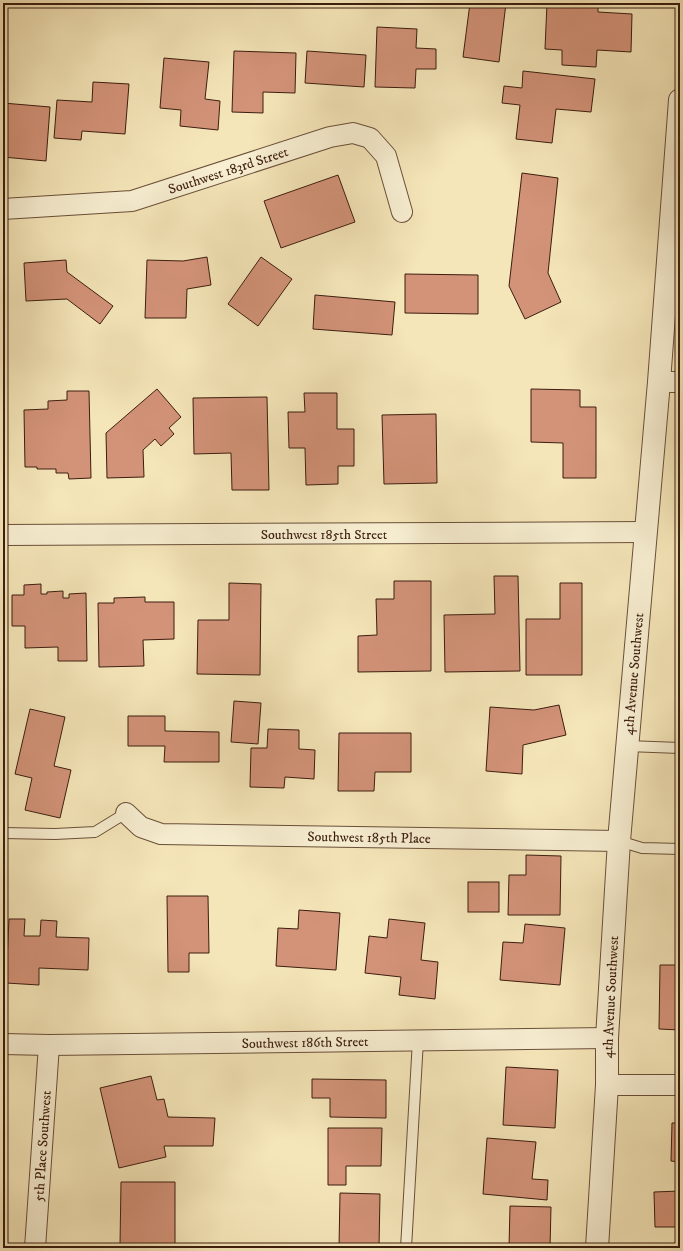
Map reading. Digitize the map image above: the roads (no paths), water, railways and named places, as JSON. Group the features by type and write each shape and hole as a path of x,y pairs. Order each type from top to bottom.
{"street":[{"name":"4th Avenue Southwest","path":"596,1248 608,1085 607,1038 618,841 659,382 680,100"},
{"name":"Southwest 183rd Street","path":"3,209 132,201 330,137 353,133 370,138 386,156 402,212"},
{"path":"659,382 680,382"},
{"name":"Southwest 185th Street","path":"3,535 645,532"},
{"name":"Southwest 185th Place","path":"126,812 141,826 161,834 618,841"},
{"name":"Southwest 186th Street","path":"3,1044 49,1045 607,1038"},
{"name":"5th Place Southwest","path":"35,1248 49,1045"},
{"path":"608,1085 680,1085"}],"lane":[{"path":"627,746 680,748"},
{"path":"3,833 55,834 95,832 126,812"},
{"path":"618,841 642,848 680,849"},
{"path":"406,1248 418,1040"}]}
